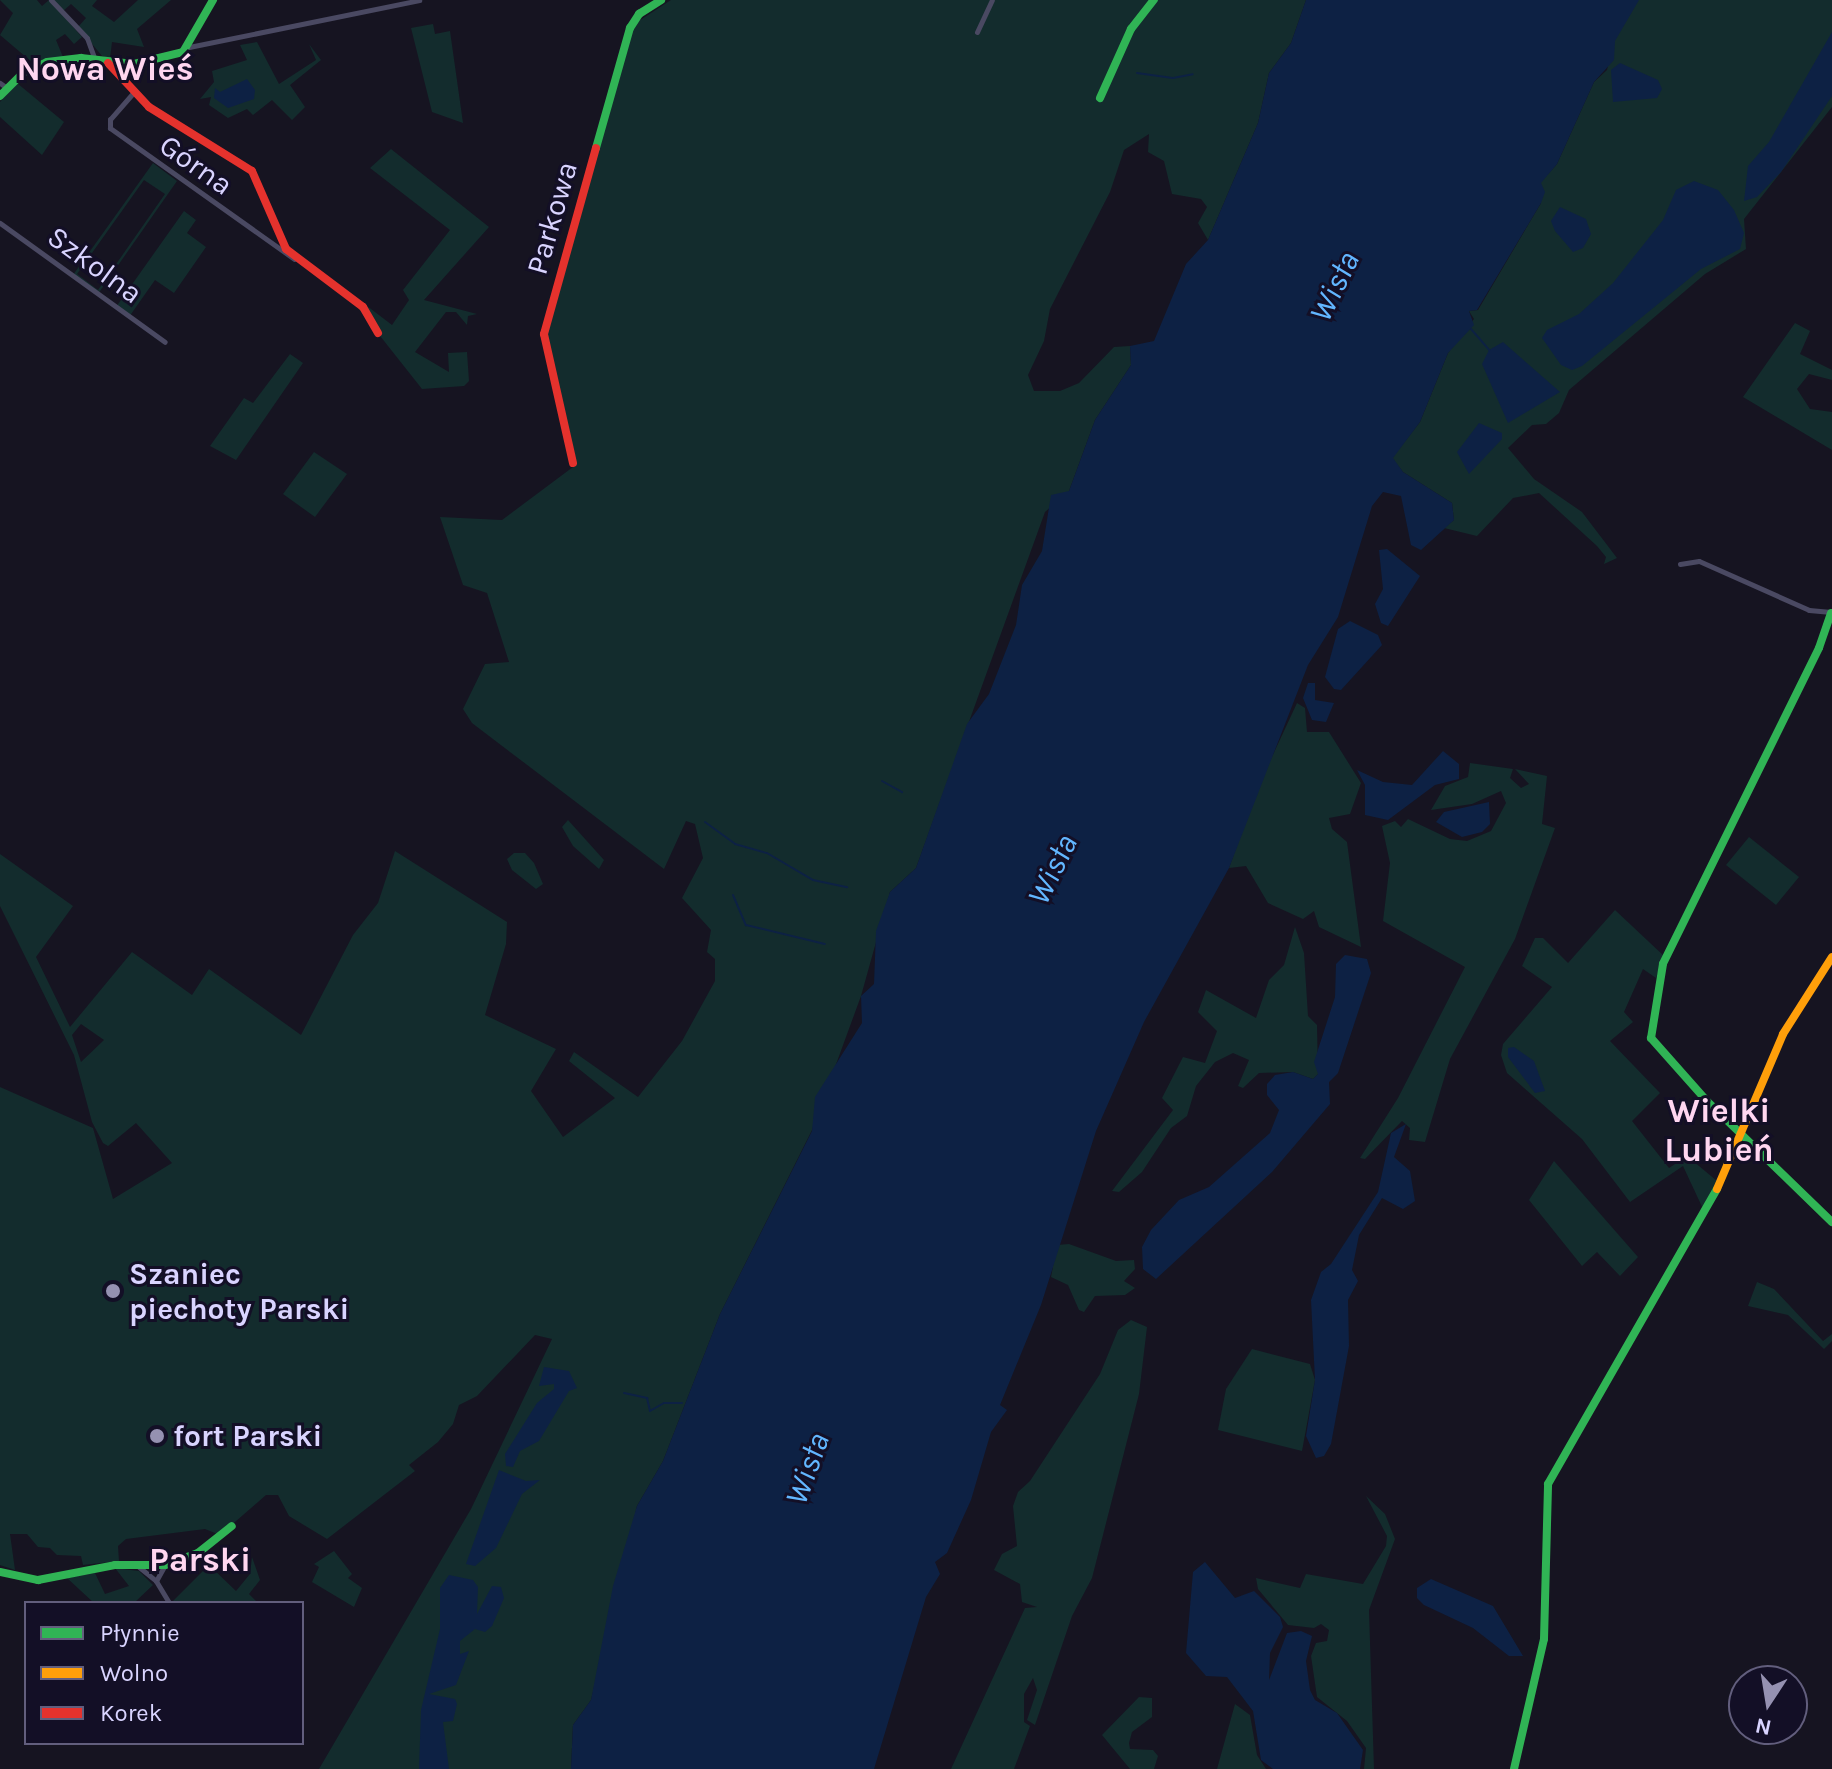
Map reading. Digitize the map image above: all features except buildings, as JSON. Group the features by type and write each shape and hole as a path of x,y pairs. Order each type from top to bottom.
{"street":[{"path":"51,0 87,38 95,60"},
{"path":"189,47 213,0"},
{"path":"2,89 39,64 95,60 108,63 153,62 189,47 419,0"},
{"name":"Parkowa","path":"573,463 544,334 630,28 639,14 661,0"},
{"path":"977,32 992,0"},
{"path":"1100,98 1131,29 1154,0"},
{"path":"108,63 133,93 252,171 268,198 281,239 294,259 363,307 378,333"},
{"name":"Górna","path":"133,93 110,119 110,128 294,259"},
{"name":"Szkolna","path":"0,223 165,342"},
{"path":"1680,564 1699,561 1809,610 1831,612 1819,648 1704,873 1656,988 1651,1038 1654,1049 1832,1222"},
{"path":"1514,1769 1544,1639 1548,1484 1653,1312 1717,1191 1783,1034 1832,957"},
{"path":"0,1572 38,1580 115,1565 165,1565 198,1553 232,1526"},
{"path":"156,1581 165,1565"},
{"path":"139,1567 156,1581 168,1601"}],"green space":[{"path":"0,0 37,0 42,6 49,0 97,0 92,6 114,22 138,0 171,0 137,29 144,47 112,42 110,59 102,56 78,27 86,18 71,4 61,13 82,37 74,44 65,34 56,40 63,57 33,63 0,35 13,13"},
{"path":"671,0 1306,0 1291,43 1269,73 1258,123 1208,240 1198,223 1207,207 1201,199 1172,194 1164,161 1148,152 1149,134 1124,150 1110,192 1050,309 1044,341 1028,375 1034,391 1060,391 1079,383 1114,347 1130,346 1131,365 1095,420 1069,491 1045,512 916,868 890,892 861,996 812,1130 720,1314 663,1461 637,1506 591,1700 573,1725 571,1769 319,1769 471,1509 552,1339 535,1335 477,1396 459,1405 453,1424 438,1442 409,1465 415,1471 327,1539 289,1516 278,1495 266,1495 220,1535 205,1529 126,1539 118,1546 119,1561 83,1565 81,1556 57,1555 50,1548 38,1547 27,1534 10,1534 15,1570 0,1565 0,1087 93,1128 113,1199 172,1163 136,1123 108,1146 103,1143 92,1122 74,1055 0,906 0,854 73,906 36,957 70,1027 132,952 192,995 209,969 301,1035 353,935 378,903 395,851 507,922 506,944 485,1015 556,1049 531,1091 563,1137 615,1098 569,1061 574,1052 638,1097 682,1041 715,981 715,959 707,952 711,930 682,898 703,858 695,824 686,821 664,869 472,723 463,709 485,664 509,662 487,593 463,585 440,517 502,520 577,464 547,335 634,24","holes":["81,1024 104,1040 81,1062 72,1035"]},
{"path":"1637,0 1832,0 1832,107 1744,219 1746,249 1705,274 1569,390 1559,413 1546,424 1532,425 1508,448 1534,479 1582,512 1617,558 1604,564 1606,557 1597,546 1539,493 1513,498 1477,536 1444,528 1454,520 1452,503 1403,472 1392,458 1420,422 1448,353 1474,319 1469,311 1478,310 1541,203 1540,183 1557,164 1594,82 1607,70 1614,41"},
{"path":"433,24 435,34 450,31 463,123 432,112 411,28"},
{"path":"257,42 279,84 316,60 309,44 321,60 290,85 305,107 292,120 272,100 253,115 247,109 228,118 209,105 211,97 200,99 214,82 212,71 247,60 240,45"},
{"path":"17,83 64,122 42,155 0,117 0,102"},
{"path":"391,149 489,227 424,300 477,314 468,316 467,325 456,312 446,312 415,352 449,372 448,353 467,352 469,381 464,386 422,389 354,303 354,296 392,325 409,300 403,290 450,230 370,168"},
{"path":"153,163 177,181 98,294 73,275","holes":["144,180 165,194 98,290 77,274"]},
{"path":"184,211 196,220 187,233 206,247 174,293 155,280 129,317 116,307"},
{"path":"1795,323 1810,331 1800,354 1832,370 1832,380 1809,374 1797,389 1810,409 1832,412 1832,450 1743,397"},
{"path":"290,354 303,363 236,460 210,446 244,398 253,403"},
{"path":"314,452 347,474 315,517 283,494"},
{"path":"1297,703 1305,708 1307,732 1329,732 1361,783 1350,814 1329,818 1332,829 1347,842 1361,947 1319,927 1314,911 1303,919 1268,903 1246,866 1229,868 1257,789"},
{"path":"1470,763 1513,769 1510,778 1521,788 1529,784 1515,769 1547,776 1542,824 1555,828 1515,939 1450,1059 1425,1142 1409,1140 1410,1128 1402,1121 1365,1159 1360,1158 1398,1098 1465,967 1383,921 1390,863 1382,826 1395,821 1401,827 1408,819 1450,839 1467,841 1491,831 1506,803 1501,791 1472,804 1431,810 1445,786 1468,777"},
{"path":"568,820 604,860 599,869 573,846 562,827"},
{"path":"1749,837 1799,877 1776,905 1726,865"},
{"path":"514,853 525,853 534,863 543,884 536,889 512,870 507,859"},
{"path":"1615,910 1664,956 1656,978 1643,969 1624,1012 1633,1022 1610,1041 1660,1093 1632,1121 1669,1168 1687,1156 1717,1181 1704,1211 1683,1166 1630,1202 1582,1139 1507,1073 1501,1055 1503,1044 1552,987 1522,966 1535,938 1543,938 1568,963"},
{"path":"1295,927 1304,953 1308,1016 1317,1025 1318,1074 1313,1079 1293,1072 1259,1073 1243,1088 1238,1086 1249,1060 1233,1053 1215,1062 1196,1086 1187,1116 1171,1128 1142,1172 1119,1192 1112,1191 1173,1110 1162,1098 1183,1057 1205,1063 1217,1031 1198,1012 1206,990 1256,1018 1269,980 1284,965"},
{"path":"1554,1161 1638,1257 1620,1276 1597,1252 1582,1266 1529,1200"},
{"path":"1069,1244 1116,1261 1134,1260 1135,1269 1124,1281 1135,1288 1125,1295 1095,1296 1084,1312 1079,1310 1068,1285 1051,1277 1057,1245"},
{"path":"1757,1282 1774,1289 1823,1341 1832,1334 1832,1341 1824,1349 1788,1315 1748,1306"},
{"path":"1131,1320 1147,1327 1139,1394 1092,1578 1072,1616 1035,1725 1027,1720 1037,1690 1033,1678 1024,1694 1024,1722 1030,1726 1014,1769 951,1769 1025,1608 1037,1607 1022,1602 1020,1584 994,1570 1002,1554 1017,1546 1013,1506 1018,1492 1030,1481 1100,1374 1118,1330"},
{"path":"1252,1349 1310,1364 1315,1380 1302,1451 1218,1430 1226,1389"},
{"path":"1366,1496 1385,1514 1395,1539 1369,1610 1374,1769 1364,1769 1366,1748 1347,1721 1317,1697 1311,1656 1316,1643 1327,1641 1329,1630 1321,1624 1314,1628 1288,1625 1258,1589 1256,1578 1300,1588 1306,1574 1363,1584 1386,1546 1387,1536"},
{"path":"334,1551 352,1574 348,1578 362,1588 354,1607 312,1582 319,1567 314,1564"},
{"path":"252,1557 260,1580 249,1594 256,1601 173,1601 209,1565 236,1591 250,1574"},
{"path":"115,1568 139,1571 153,1585 136,1601 92,1601 67,1578 95,1573 105,1594 129,1586"},
{"path":"1139,1697 1152,1698 1152,1717 1132,1732 1130,1749 1153,1750 1158,1756 1154,1769 1130,1769 1102,1735"},
{"path":"1235,1704 1250,1715 1257,1755 1266,1769 1217,1769"}],"water":[{"name":"Wisła","path":"1306,0 1639,0 1615,41 1614,60 1594,82 1557,164 1541,183 1545,192 1541,203 1477,310 1469,311 1474,325 1448,353 1420,422 1393,458 1403,472 1452,503 1454,520 1421,550 1411,545 1401,496 1383,492 1372,506 1338,617 1308,665 1229,868 1144,1022 1096,1131 1041,1305 1000,1405 1007,1410 991,1432 971,1500 947,1553 935,1562 940,1574 926,1597 874,1769 571,1769 573,1725 591,1700 613,1586 637,1506 663,1461 720,1314 812,1131 815,1097 862,1023 861,996 874,984 876,931 890,892 916,868 967,724 989,694 1016,625 1022,585 1042,551 1051,495 1069,491 1095,420 1131,365 1130,346 1154,341 1186,264 1208,240 1258,123 1269,73 1291,43"},
{"path":"1832,32 1832,96 1781,172 1757,197 1744,201 1748,166 1769,142"},
{"path":"1620,63 1658,80 1662,89 1657,98 1613,102 1611,70"},
{"path":"247,79 255,90 254,99 228,108 214,98 215,88 220,92"},
{"path":"1694,181 1718,190 1734,210 1744,233 1740,249 1701,269 1582,366 1572,370 1561,365 1542,338 1547,330 1579,314 1613,283 1663,220 1676,190"},
{"path":"1560,207 1586,219 1591,234 1583,248 1573,252 1555,231 1551,221"},
{"path":"1503,342 1560,392 1508,423 1482,364 1489,350"},
{"path":"1479,423 1502,433 1502,439 1469,474 1457,452"},
{"path":"1387,549 1420,576 1388,626 1381,623 1375,604 1383,589 1379,550"},
{"path":"1350,621 1378,635 1382,645 1341,690 1334,689 1325,677 1338,629"},
{"path":"1308,683 1315,683 1315,700 1334,703 1326,722 1312,720 1303,698"},
{"path":"1443,751 1459,764 1459,779 1435,785 1388,820 1365,815 1365,785 1357,770 1383,782 1412,785"},
{"path":"1489,802 1490,824 1482,832 1462,837 1436,822 1444,812"},
{"path":"1345,955 1367,959 1371,973 1338,1073 1329,1082 1330,1104 1272,1172 1156,1279 1143,1269 1142,1247 1151,1230 1179,1200 1209,1187 1270,1133 1279,1110 1267,1095 1267,1084 1275,1075 1293,1072 1313,1079 1318,1074 1314,1062 1335,997 1336,964"},
{"path":"1514,1047 1534,1061 1545,1091 1535,1093 1508,1057 1508,1048"},
{"path":"1406,1124 1394,1157 1410,1171 1415,1201 1403,1209 1382,1198 1359,1235 1352,1270 1358,1281 1348,1300 1349,1346 1331,1444 1324,1456 1316,1458 1306,1436 1315,1380 1311,1300 1321,1272 1331,1264 1378,1192 1391,1133"},
{"path":"544,1367 569,1371 577,1388 569,1391 539,1441 520,1451 513,1467 506,1466 505,1454 537,1403 554,1389 554,1384 539,1386"},
{"path":"499,1470 526,1481 540,1480 522,1494 496,1548 475,1566 466,1564"},
{"path":"1205,1562 1235,1598 1254,1591 1280,1617 1283,1627 1270,1653 1269,1680 1287,1633 1301,1631 1312,1636 1306,1661 1310,1690 1315,1700 1337,1713 1363,1750 1360,1769 1273,1769 1261,1760 1253,1711 1227,1677 1206,1676 1186,1653 1193,1572"},
{"path":"449,1575 473,1580 478,1587 477,1614 492,1586 501,1587 504,1598 492,1626 485,1632 475,1629 460,1641 460,1654 469,1651 456,1685 429,1694 455,1699 457,1704 453,1721 443,1722 449,1769 419,1769 421,1710 440,1629 440,1588"},
{"path":"1431,1579 1493,1606 1523,1656 1509,1656 1473,1628 1424,1605 1417,1598 1417,1588"}],"waterway":[{"path":"1137,73 1173,78 1193,74"},
{"path":"1471,329 1489,350"},
{"path":"882,781 902,792"},
{"path":"705,822 735,844 767,853 813,880 847,887"},
{"path":"733,895 746,925 825,944"},
{"path":"624,1393 647,1398 650,1411 664,1403 682,1403"}],"traffic: fast":[{"path":"0,96 24,72 47,62 81,58 134,64 183,52 213,0"},
{"path":"596,148 630,28 639,14 661,0"},
{"path":"1100,98 1131,29 1154,0"},
{"path":"1831,613 1819,648 1663,964 1651,1038 1707,1101 1832,1222"},
{"path":"1514,1769 1544,1639 1548,1484 1717,1189"},
{"path":"0,1572 38,1580 115,1565 165,1565 198,1553 232,1526"}],"traffic: slow":[{"path":"1717,1189 1783,1034 1832,957"}],"traffic: jam":[{"path":"108,63 149,107 252,171 286,249 363,307 378,333"},
{"path":"573,463 544,334 596,148"}],"place":[{"name":"Szaniec piechoty Parski","path":"113,1291"},
{"name":"fort Parski","path":"157,1436"}],"district":[{"name":"Nowa Wieś","path":"105,70"},
{"name":"Wielki Lubień","path":"1719,1130"},
{"name":"Parski","path":"200,1561"}]}
